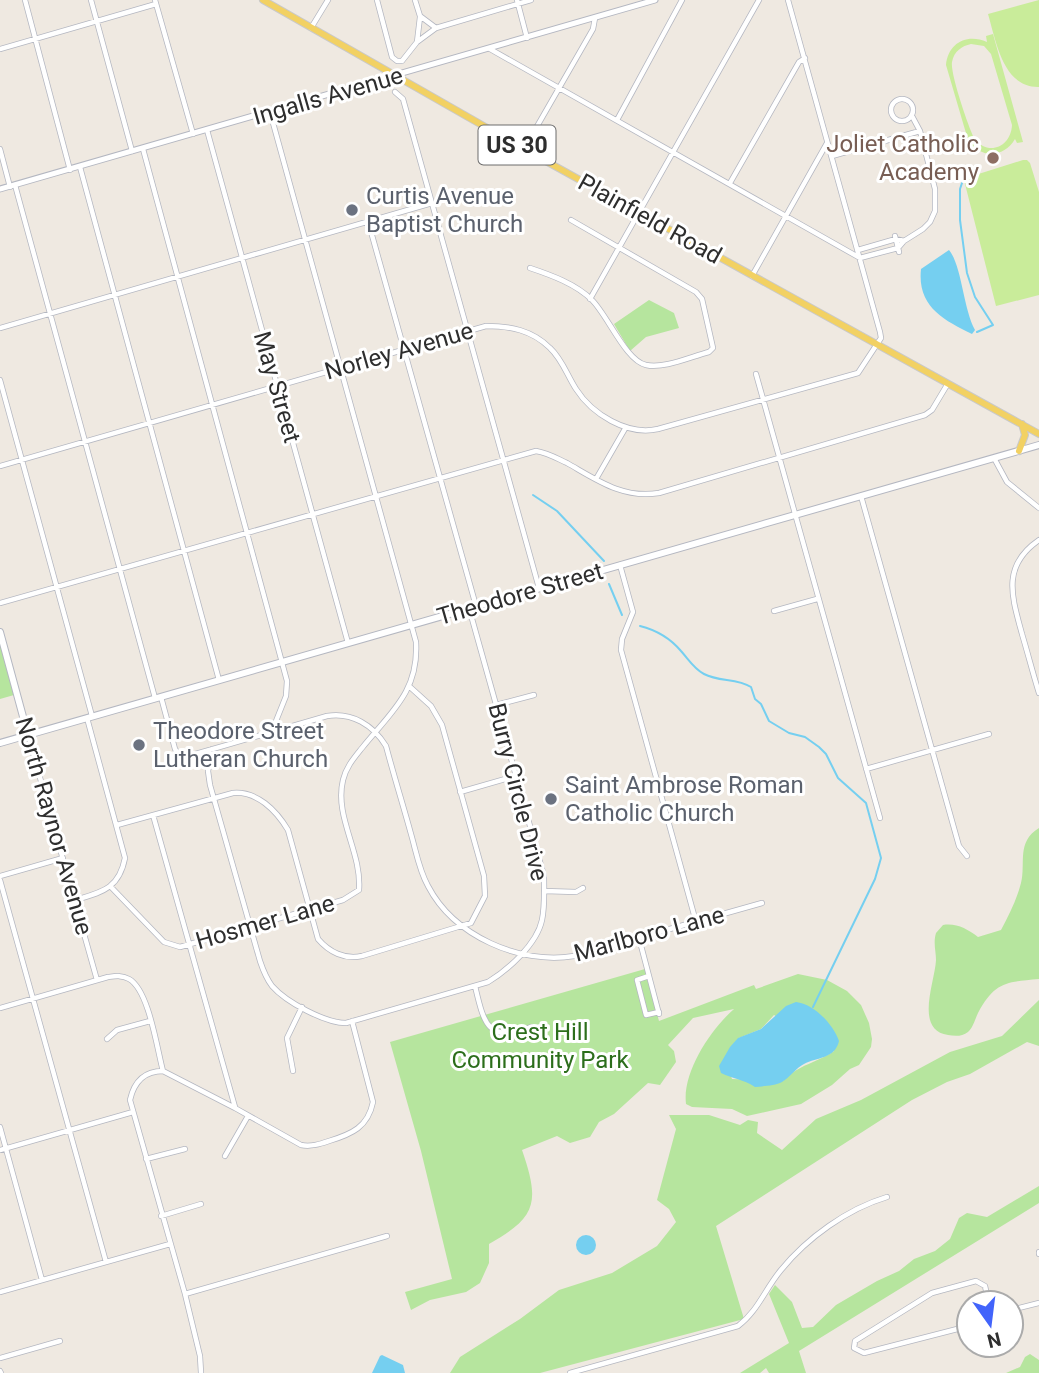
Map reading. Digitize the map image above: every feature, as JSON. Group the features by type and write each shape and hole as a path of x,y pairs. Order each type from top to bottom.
{"main road":[{"name":"Plainfield Road","path":"263,0 524,149 1039,434"},
{"path":"1019,451 1025,435 1022,424"},
{"name":"Theodore Street","path":"0,743 1039,445"},
{"name":"North Raynor Avenue","path":"0,632 27,735"}],"street":[{"path":"25,0 70,170"},
{"path":"91,0 132,151"},
{"path":"312,28 328,0"},
{"path":"377,0 392,57 397,61 402,61 417,42 436,28 531,0"},
{"path":"415,0 420,16 417,42"},
{"name":"Ingalls Avenue","path":"0,190 655,0"},
{"path":"617,120 682,0"},
{"path":"590,299 759,0"},
{"path":"596,479 626,428 647,431 858,373 881,338 788,0"},
{"path":"0,49 155,2 193,134"},
{"path":"517,2 527,38"},
{"path":"420,16 436,28"},
{"path":"524,149 593,29 595,18"},
{"path":"490,49 860,258 898,250 930,222 937,201 920,131 912,116 913,108 909,102 898,100 892,105 892,115 897,120 907,120 912,116"},
{"path":"730,183 799,62 805,58"},
{"path":"395,92 402,99 539,588"},
{"name":"Hosmer Lane","path":"111,887 164,942 180,947 343,900 359,890 359,866 343,811 341,789 348,767 410,687 417,657 411,625 270,112"},
{"name":"May Street","path":"207,130 348,643"},
{"path":"832,156 920,131"},
{"path":"752,276 828,142"},
{"path":"0,149 50,313 120,569 175,749 179,755 185,757 341,714 363,722 375,732"},
{"path":"143,149 283,662 287,681 286,696 271,732"},
{"path":"80,167 219,680"},
{"path":"0,328 432,203"},
{"path":"530,268 563,281 590,299 608,320 629,356 646,366 658,366 709,352 713,348 702,299 696,292 571,220"},
{"name":"Burry Circle Drive","path":"212,749 208,771 264,974 281,994 302,1007 333,1022 352,1021 475,986 496,977 531,943 541,925 544,891 542,866 496,705 439,478 368,221"},
{"path":"858,250 896,238 904,242"},
{"path":"896,238 898,250"},
{"name":"Norley Avenue","path":"0,466 486,326 505,326 538,338 559,358 587,404 626,428"},
{"path":"756,374 880,818"},
{"path":"0,380 125,858 123,869 111,887 75,900"},
{"path":"0,603 536,451 544,452 620,491 648,495 925,415 932,410 947,385"},
{"path":"994,458 1007,482 1039,508"},
{"path":"861,496 959,846 967,856"},
{"path":"1039,540 1023,553 1017,563 1011,588 1039,693"},
{"path":"620,565 633,612 622,639 621,650 696,922"},
{"path":"774,611 817,599"},
{"path":"117,825 242,792 253,796 268,806 288,830 309,910 321,942 349,958 473,922 482,906 486,885 439,718 425,699 410,687"},
{"path":"496,705 534,695"},
{"name":"Marlboro Lane","path":"375,732 386,746 426,883 439,902 464,926 484,940 520,954 559,958 762,903"},
{"path":"866,769 989,734"},
{"name":"North Raynor Avenue","path":"27,735 97,980"},
{"path":"460,792 516,776"},
{"path":"153,815 235,1108"},
{"path":"63,858 0,878 106,1262"},
{"path":"544,891 576,892 583,888"},
{"path":"639,938 659,1013 646,1015 637,980 649,976"},
{"path":"0,1008 119,975 137,985 143,994 163,1071"},
{"path":"475,986 482,1015 495,1031 506,1035 531,1027"},
{"path":"293,1071 287,1038 302,1007"},
{"path":"107,1039 117,1030 150,1021"},
{"path":"201,1373 200,1356 184,1294 130,1100 137,1082 154,1071 163,1071 305,1146 348,1135 358,1130 370,1113 373,1102 352,1021"},
{"path":"3,1149 133,1112"},
{"path":"225,1156 248,1116"},
{"path":"0,1127 3,1149 42,1280"},
{"path":"146,1159 185,1149"},
{"path":"570,1373 738,1326 755,1312 781,1270 816,1237 860,1207 887,1198"},
{"path":"162,1216 201,1205"},
{"path":"184,1294 387,1236"},
{"path":"0,1292 170,1244"},
{"path":"955,1330 864,1353 854,1348 855,1341 940,1290 976,1281 986,1289"},
{"path":"0,1358 60,1341"}],"green space":[{"path":"1039,0 1039,87 1017,80 1009,71 998,49 988,14"},
{"path":"993,34 1023,142 1017,143 1015,139 1005,150 992,154 979,151 968,140 946,65 950,51 960,42 972,39 987,42 986,36","holes":["971,44 984,46 991,54 1012,125 1008,139 992,148 980,144 974,138 952,68 955,55 962,48"]},
{"path":"1023,160 1030,163 1039,192 1039,295 996,306 965,184 969,177"},
{"path":"649,300 674,313 679,328 646,337 630,351 614,324"},
{"path":"0,644 14,695 0,699"},
{"path":"1039,828 1039,979 1010,983 996,989 984,1002 966,1034 953,1036 938,1031 929,1015 936,960 936,933 943,925 962,927 978,937 1001,930 1019,889 1027,840"},
{"name":"Crest Hill Community Park","path":"645,969 659,1021 754,985 756,989 798,974 827,980 847,991 861,1005 872,1039 871,1047 859,1065 850,1069 832,1085 801,1104 747,1116 732,1109 692,1107 686,1104 686,1092 693,1065 716,1028 734,1009 693,1018 668,1045 674,1051 676,1062 660,1085 648,1083 614,1114 599,1122 590,1137 570,1143 557,1136 522,1150 531,1183 530,1206 517,1225 489,1244 489,1263 480,1283 466,1292 430,1300 411,1310 405,1292 452,1279 421,1151 390,1042","holes":["774,1015 834,1051 795,1071 783,1081 732,1079 725,1057 739,1038 761,1029"]},
{"path":"1039,1000 1039,1046 1027,1042 970,1074 947,1082 912,1100 716,1226 744,1319 540,1373 450,1373 460,1357 520,1319 559,1290 612,1273 657,1246 676,1222 669,1209 657,1200 676,1129 669,1115 709,1115 740,1125 748,1120 758,1122 757,1133 782,1150 816,1119 861,1100 950,1052 1002,1036"},
{"path":"1039,1186 1039,1203 799,1351 806,1373 769,1373 766,1368 760,1373 740,1373 789,1343 769,1294 775,1285 792,1302 802,1328 813,1327 836,1305 899,1271 914,1259 935,1251 950,1239 959,1218 967,1213 987,1217"},
{"path":"1030,1354 1039,1360 1039,1373 1006,1373 1020,1367 1025,1357"}],"water":[{"path":"949,250 957,266 975,330 972,334 942,317 923,293 921,269"},
{"path":"796,1002 816,1011 828,1022 839,1041 834,1051 804,1064 782,1082 772,1085 755,1087 721,1073 719,1066 738,1038 761,1029 786,1006"},
{"path":"586,1235 593,1238 596,1245 593,1252 586,1255 579,1252 576,1245 579,1238"},
{"path":"382,1355 403,1365 405,1373 372,1373"}],"waterway":[{"path":"967,168 960,189 960,220 967,273 975,297 993,325 977,332"},
{"path":"533,495 557,511 604,561"},
{"path":"609,584 622,615"},
{"path":"640,626 667,638 704,674 751,687 769,721 789,733 805,737 819,747 826,754 838,778 866,803 881,858 875,879 813,1007"}],"place":[{"name":"Joliet Catholic Academy","path":"993,158"},
{"name":"Curtis Avenue Baptist Church","path":"352,210"},
{"name":"Theodore Street Lutheran Church","path":"139,745"},
{"name":"Saint Ambrose Roman Catholic Church","path":"551,799"}]}
